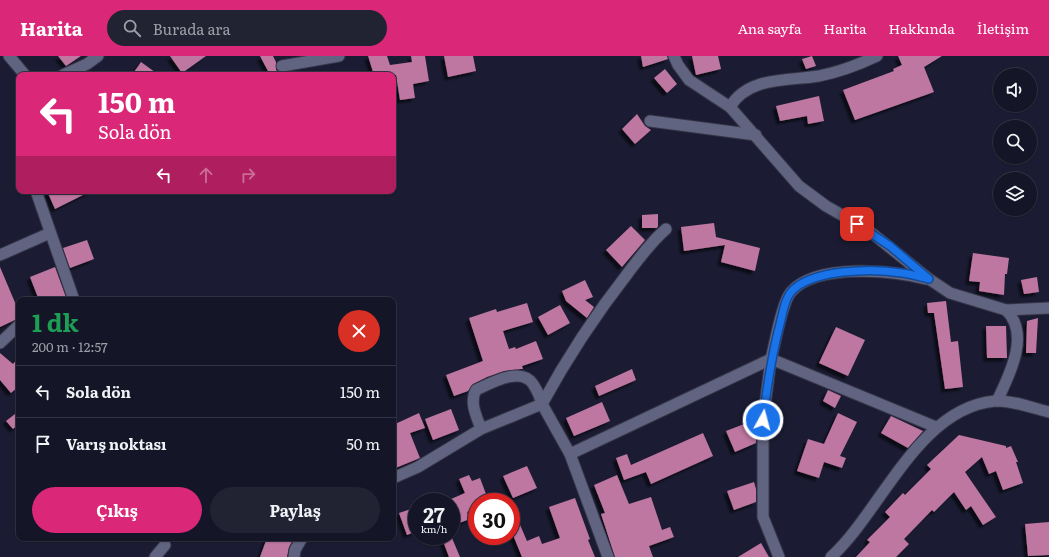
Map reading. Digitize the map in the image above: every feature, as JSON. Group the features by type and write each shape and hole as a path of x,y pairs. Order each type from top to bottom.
{"street":[{"path":"9,56 22,72"},
{"path":"70,72 87,64 98,56"},
{"path":"282,66 339,56"},
{"path":"674,56 678,65 690,80 730,107 799,186 826,206 868,230 929,279 950,293 1006,310 1049,308"},
{"path":"730,107 735,99 757,85 840,71 860,65 876,56"},
{"path":"650,121 756,135"},
{"path":"37,194 73,297"},
{"path":"396,477 418,467 481,429 542,404 560,372 610,296 654,239 666,229"},
{"path":"0,255 50,233"},
{"path":"779,557 763,517 763,420 771,359 785,303 790,292 803,281 821,276 857,271 902,273 929,279"},
{"path":"997,401 1013,368 1017,349 1012,316 1006,310"},
{"path":"0,342 16,328"},
{"path":"570,454 771,359 936,427"},
{"path":"481,429 473,407 474,394 476,390 491,383 514,376 522,376 533,383 542,404 570,454 608,557"},
{"path":"831,557 843,546 888,483 936,427 975,404 997,401 1049,412"},
{"path":"294,557 295,550 300,541"},
{"path":"155,557 165,545"}],"building":[{"path":"58,56 81,56 66,66"},
{"path":"170,56 206,56 183,72 181,72"},
{"path":"260,56 273,56 276,62 276,70 279,72 268,71"},
{"path":"368,56 387,56 390,65 412,62 411,56 425,56 429,81 413,84 415,98 400,100 396,72 373,72"},
{"path":"444,56 473,56 476,71 448,77"},
{"path":"641,56 667,56 668,59 643,67"},
{"path":"692,56 718,56 721,69 696,75"},
{"path":"812,56 816,66 806,69 802,59"},
{"path":"898,56 942,56 924,67 934,92 855,120 843,90 894,71 893,69 902,65"},
{"path":"141,62 155,72 134,72"},
{"path":"665,69 677,84 667,93 654,78"},
{"path":"819,96 824,121 808,124 807,116 780,121 776,106"},
{"path":"637,114 645,126 651,130 635,144 622,129"},
{"path":"48,194 85,194 55,209"},
{"path":"658,214 657,228 642,228 642,215"},
{"path":"714,223 716,237 760,248 755,271 721,262 725,245 684,251 681,227"},
{"path":"631,226 645,240 622,267 606,250"},
{"path":"87,240 94,259 70,268 63,248"},
{"path":"973,253 1009,258 1007,274 1005,274 1004,295 979,291 980,282 969,281"},
{"path":"0,267 16,305 16,319 0,327"},
{"path":"55,267 66,297 38,297 30,277"},
{"path":"1037,277 1039,292 1024,294 1021,280"},
{"path":"585,280 593,297 585,300 594,307 587,318 566,301 562,291"},
{"path":"946,301 951,342 958,341 963,387 945,389 934,313 928,313 927,303"},
{"path":"527,303 533,322 503,331 509,349 515,347 516,349 536,341 543,359 522,366 523,369 504,371 487,377 473,384 468,391 454,396 446,375 483,361 469,318 496,309 497,312"},
{"path":"560,305 570,323 548,335 538,317"},
{"path":"1038,318 1036,353 1026,353 1027,321"},
{"path":"986,326 1006,326 1007,358 987,358"},
{"path":"836,327 865,340 848,376 819,363"},
{"path":"0,353 13,364 16,360 16,389 11,393 0,380"},
{"path":"632,369 636,380 599,396 595,386"},
{"path":"828,390 841,396 835,408 823,401"},
{"path":"602,402 610,421 574,436 566,418"},
{"path":"451,409 459,430 433,440 425,419"},
{"path":"419,413 425,428 410,433 420,458 396,468 396,424"},
{"path":"838,413 857,422 840,456 846,458 842,468 824,462 819,478 797,471 808,439 824,444"},
{"path":"15,414 16,415 16,426 13,429 6,421"},
{"path":"891,416 923,431 908,448 881,433"},
{"path":"752,421 756,431 756,443 735,452 726,431"},
{"path":"703,433 713,456 651,484 646,472 624,480 616,458 627,454 631,465"},
{"path":"959,435 1006,446 1006,448 1011,446 1018,462 1016,462 1023,483 1003,490 996,471 989,474 982,457 965,472 996,517 983,525 971,506 966,510 954,492 934,512 932,510 904,539 909,544 896,557 856,557 870,542 867,540 890,517 885,512 903,493 905,495 931,469 927,465"},
{"path":"527,466 537,488 520,495 520,493 511,493 503,476"},
{"path":"469,475 472,481 480,478 486,493 468,493 468,520 460,523 460,495 465,493 459,479"},
{"path":"617,475 629,504 651,497 662,530 670,527 674,537 649,546 653,557 615,557 601,514 605,513 594,485"},
{"path":"754,482 756,489 756,502 734,510 727,491"},
{"path":"575,498 595,557 522,557 517,545 520,545 520,525 527,541 539,536 542,544 560,538 549,507"},
{"path":"408,510 407,535 399,513"},
{"path":"1049,522 1049,555 1028,556 1025,524"},
{"path":"266,541 292,541 289,547 287,557 260,557"},
{"path":"761,543 769,557 738,557"},
{"path":"444,545 455,545 460,557 449,557"}],"route":[{"path":"763,420 771,359 785,303 790,292 803,281 821,276 857,271 902,273 929,279 890,246 857,224"}]}
